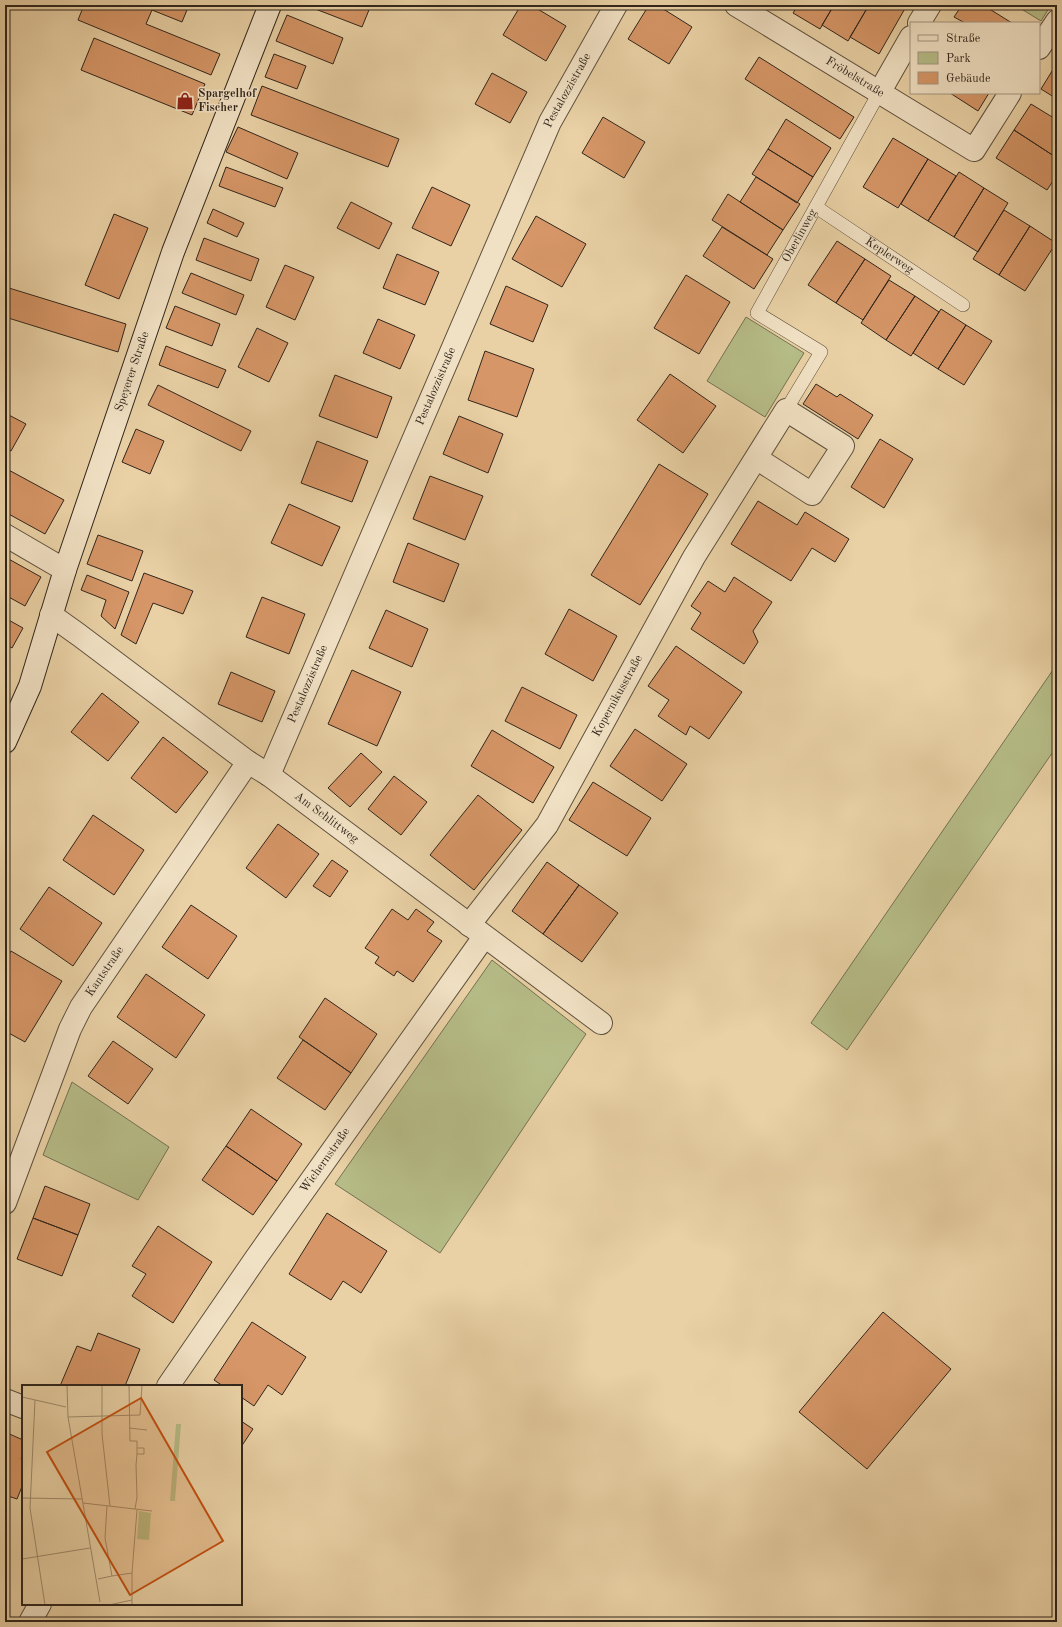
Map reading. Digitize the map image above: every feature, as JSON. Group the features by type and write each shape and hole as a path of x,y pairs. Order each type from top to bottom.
{"street":[{"name":"Speyerer Straße","path":"5,742 30,686 65,570 173,252 270,5"},
{"name":"Pestalozzistraße","path":"269,775 550,122 616,5"},
{"name":"Fröbelstraße","path":"736,5 974,150 1009,94"},
{"path":"920,22 930,5"},
{"path":"1040,46 1057,20"},
{"path":"879,92 910,39"},
{"path":"756,458 812,494 843,446 786,410"},
{"name":"Kopernikusstraße","path":"476,931 547,825 694,557 786,410"},
{"path":"5,535 65,570"},
{"name":"Am Schlittweg","path":"51,615 248,762 269,775 601,1023"},
{"name":"Kantstraße","path":"5,1203 70,1029 81,1007 248,762"},
{"name":"Wichernstraße","path":"169,1385 476,931"},
{"path":"5,1400 22,1407"},
{"path":"30,1622 39,1605"}],"lane":[{"name":"Oberlinweg","path":"821,352 757,312 879,92"},
{"name":"Keplerweg","path":"816,207 963,305"},
{"name":"Kopernikusstraße","path":"786,410 821,352"}],"green space":[{"path":"1015,5 1051,5 1041,21"},
{"path":"746,317 804,353 765,417 707,381"},
{"path":"1057,664 1057,746 847,1050 811,1023"},
{"path":"492,960 586,1034 440,1253 335,1184"},
{"path":"72,1082 169,1147 138,1200 43,1155"}],"building":[{"path":"84,5 189,5 182,22 152,10 146,24 220,54 211,75 78,20"},
{"path":"232,5 242,5 241,8"},
{"path":"305,5 371,5 362,27"},
{"path":"521,5 531,5 566,26 546,61 503,35"},
{"path":"649,5 657,5 692,27 669,64 628,39"},
{"path":"798,5 834,5 820,29 793,13"},
{"path":"834,5 869,5 848,41 822,25"},
{"path":"869,5 907,5 879,54 850,37"},
{"path":"962,5 983,5 1010,22 963,22 954,17"},
{"path":"287,15 343,38 333,64 276,41"},
{"path":"94,38 205,84 192,115 81,70"},
{"path":"274,54 306,66 297,89 265,77"},
{"path":"759,57 854,117 840,139 745,79"},
{"path":"1057,63 1057,99 1041,89"},
{"path":"492,73 527,92 510,123 475,104"},
{"path":"262,86 399,139 388,167 251,115"},
{"path":"952,94 988,94 978,111"},
{"path":"1031,104 1057,120 1057,158 1014,130"},
{"path":"603,117 645,142 624,178 582,153"},
{"path":"786,119 831,148 813,177 768,149"},
{"path":"238,127 298,153 287,179 226,152"},
{"path":"1014,130 1057,158 1057,175 1047,190 996,158"},
{"path":"893,138 928,159 898,208 863,187"},
{"path":"768,149 813,177 797,203 752,174"},
{"path":"928,159 956,176 928,221 901,204"},
{"path":"226,167 283,188 275,207 219,186"},
{"path":"959,172 984,188 954,237 928,221"},
{"path":"756,177 800,204 783,230 740,202"},
{"path":"432,187 470,205 451,246 412,228"},
{"path":"984,188 1008,203 978,252 954,237"},
{"path":"728,194 783,230 767,255 712,220"},
{"path":"351,202 392,223 379,249 337,228"},
{"path":"213,209 244,223 237,237 207,223"},
{"path":"1004,210 1030,226 999,275 973,259"},
{"path":"114,214 148,228 119,299 85,285"},
{"path":"536,216 586,244 562,287 512,259"},
{"path":"1030,226 1056,243 1025,291 999,275"},
{"path":"722,227 773,259 754,289 703,256"},
{"path":"204,238 259,259 251,281 196,260"},
{"path":"837,241 865,259 836,303 808,285"},
{"path":"397,254 439,272 425,305 383,288"},
{"path":"865,259 891,276 863,320 836,303"},
{"path":"285,265 314,277 295,320 266,307"},
{"path":"191,273 244,295 236,315 182,293"},
{"path":"686,275 730,302 699,354 654,328"},
{"path":"889,280 915,296 886,340 861,323"},
{"path":"506,286 548,305 533,342 490,324"},
{"path":"9,288 126,324 118,352 5,317 5,302"},
{"path":"915,296 939,312 911,356 886,340"},
{"path":"175,306 220,324 212,346 166,328"},
{"path":"941,309 966,325 938,369 913,353"},
{"path":"378,319 415,335 400,369 363,353"},
{"path":"966,325 992,341 964,385 938,369"},
{"path":"257,328 288,343 269,382 238,367"},
{"path":"166,346 226,370 218,388 159,365"},
{"path":"485,351 534,369 517,417 468,400"},
{"path":"670,374 716,406 683,453 637,420"},
{"path":"335,375 392,397 377,438 319,416"},
{"path":"816,384 837,397 840,394 873,415 858,439 803,404"},
{"path":"158,385 251,431 241,451 148,405"},
{"path":"5,413 26,424 11,451 5,448"},
{"path":"459,416 503,434 488,473 443,454"},
{"path":"136,429 164,441 150,474 122,462"},
{"path":"880,439 913,459 884,508 851,487"},
{"path":"317,441 368,461 352,502 301,483"},
{"path":"659,464 708,494 640,605 591,575"},
{"path":"5,468 64,500 45,534 5,512"},
{"path":"430,476 483,496 465,540 413,519"},
{"path":"758,501 797,525 805,512 849,539 835,562 812,548 791,581 731,544"},
{"path":"289,504 340,527 322,566 271,543"},
{"path":"98,535 143,551 132,581 87,564"},
{"path":"408,543 459,564 444,602 393,582"},
{"path":"5,557 41,577 25,606 5,595"},
{"path":"144,573 193,591 183,614 153,603 136,644 121,635"},
{"path":"87,575 129,592 115,629 101,616 106,600 81,590"},
{"path":"734,577 772,602 753,631 758,642 744,664 691,629 701,613 691,606 708,581 725,592"},
{"path":"262,597 305,614 289,654 246,637"},
{"path":"569,609 617,636 593,681 545,654"},
{"path":"386,610 428,629 412,667 369,648"},
{"path":"5,618 23,628 12,648 5,644"},
{"path":"676,646 742,692 709,739 690,726 686,735 658,716 669,700 648,686"},
{"path":"352,670 401,692 377,746 328,724"},
{"path":"231,672 275,691 262,722 218,704"},
{"path":"522,687 577,715 560,749 505,721"},
{"path":"102,693 139,722 108,761 71,732"},
{"path":"635,729 687,764 662,801 610,766"},
{"path":"492,730 554,767 533,803 471,766"},
{"path":"163,737 208,772 176,813 131,778"},
{"path":"361,753 382,772 350,807 328,788"},
{"path":"394,776 427,802 401,835 368,809"},
{"path":"593,782 651,818 627,856 569,820"},
{"path":"478,795 522,830 474,890 430,855"},
{"path":"93,815 144,850 114,895 63,860"},
{"path":"278,824 319,854 286,898 246,868"},
{"path":"332,860 348,871 330,897 313,886"},
{"path":"547,862 579,885 543,934 512,911"},
{"path":"579,885 618,913 582,962 543,934"},
{"path":"49,887 102,923 73,966 20,929"},
{"path":"191,905 237,936 208,979 162,947"},
{"path":"392,909 408,920 416,909 434,922 427,931 442,941 413,982 397,971 394,976 375,963 379,957 365,948"},
{"path":"11,951 62,981 25,1042 5,1031 5,961"},
{"path":"146,974 205,1015 176,1058 117,1017"},
{"path":"325,998 377,1034 351,1073 299,1037"},
{"path":"303,1040 351,1073 325,1110 277,1078"},
{"path":"113,1041 153,1069 128,1104 88,1076"},
{"path":"251,1109 302,1144 277,1181 226,1146"},
{"path":"226,1146 277,1181 253,1215 202,1180"},
{"path":"45,1186 90,1204 78,1235 33,1218"},
{"path":"327,1213 387,1251 361,1293 343,1281 331,1300 289,1274"},
{"path":"33,1218 78,1235 62,1276 17,1259"},
{"path":"158,1226 212,1262 173,1323 132,1296 146,1274 132,1266"},
{"path":"883,1312 951,1369 867,1469 799,1412"},
{"path":"252,1322 306,1357 282,1395 268,1385 254,1406 242,1398 242,1385 222,1385 214,1380"},
{"path":"98,1333 140,1349 125,1385 60,1385 77,1346 91,1351"},
{"path":"242,1422 253,1429 242,1446"},
{"path":"5,1432 22,1440 22,1486 17,1499 5,1495"},
{"path":"5,1588 9,1590 5,1600"}],"place":[{"name":"Spargelhof Fischer","path":"185,101"}]}
